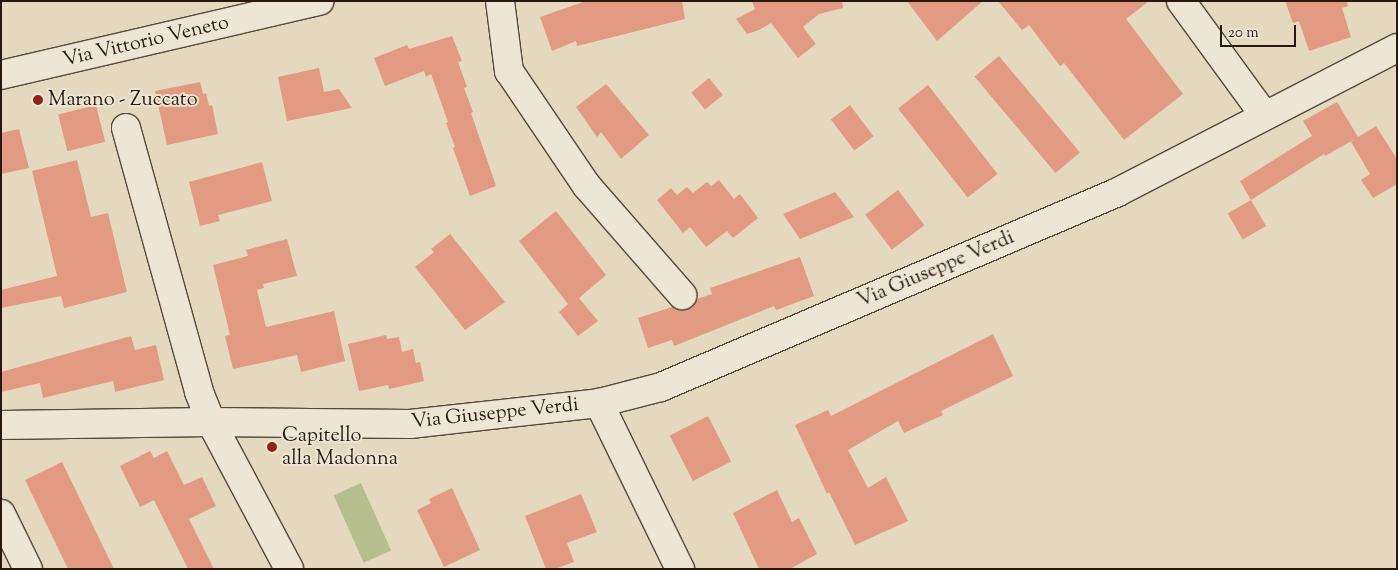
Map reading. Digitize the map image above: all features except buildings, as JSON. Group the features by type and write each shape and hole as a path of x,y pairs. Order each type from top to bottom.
{"street":[{"name":"Via Vittorio Veneto","path":"1,75 320,1"},
{"path":"500,1 509,71 587,186 682,295"},
{"path":"1181,1 1265,116"},
{"name":"Via Giuseppe Verdi","path":"1,426 211,422 410,424 599,402 661,387 1116,193 1397,48"},
{"path":"126,128 199,392 211,422 289,569"},
{"name":"Via Giuseppe Verdi","path":"599,402 680,569"},
{"path":"1,514 28,569"}],"green space":[{"path":"361,483 391,551 364,563 334,495"}],"place":[{"name":"Marano - Zuccato","path":"38,100"},
{"name":"Capitello alla Madonna","path":"272,447"}]}
